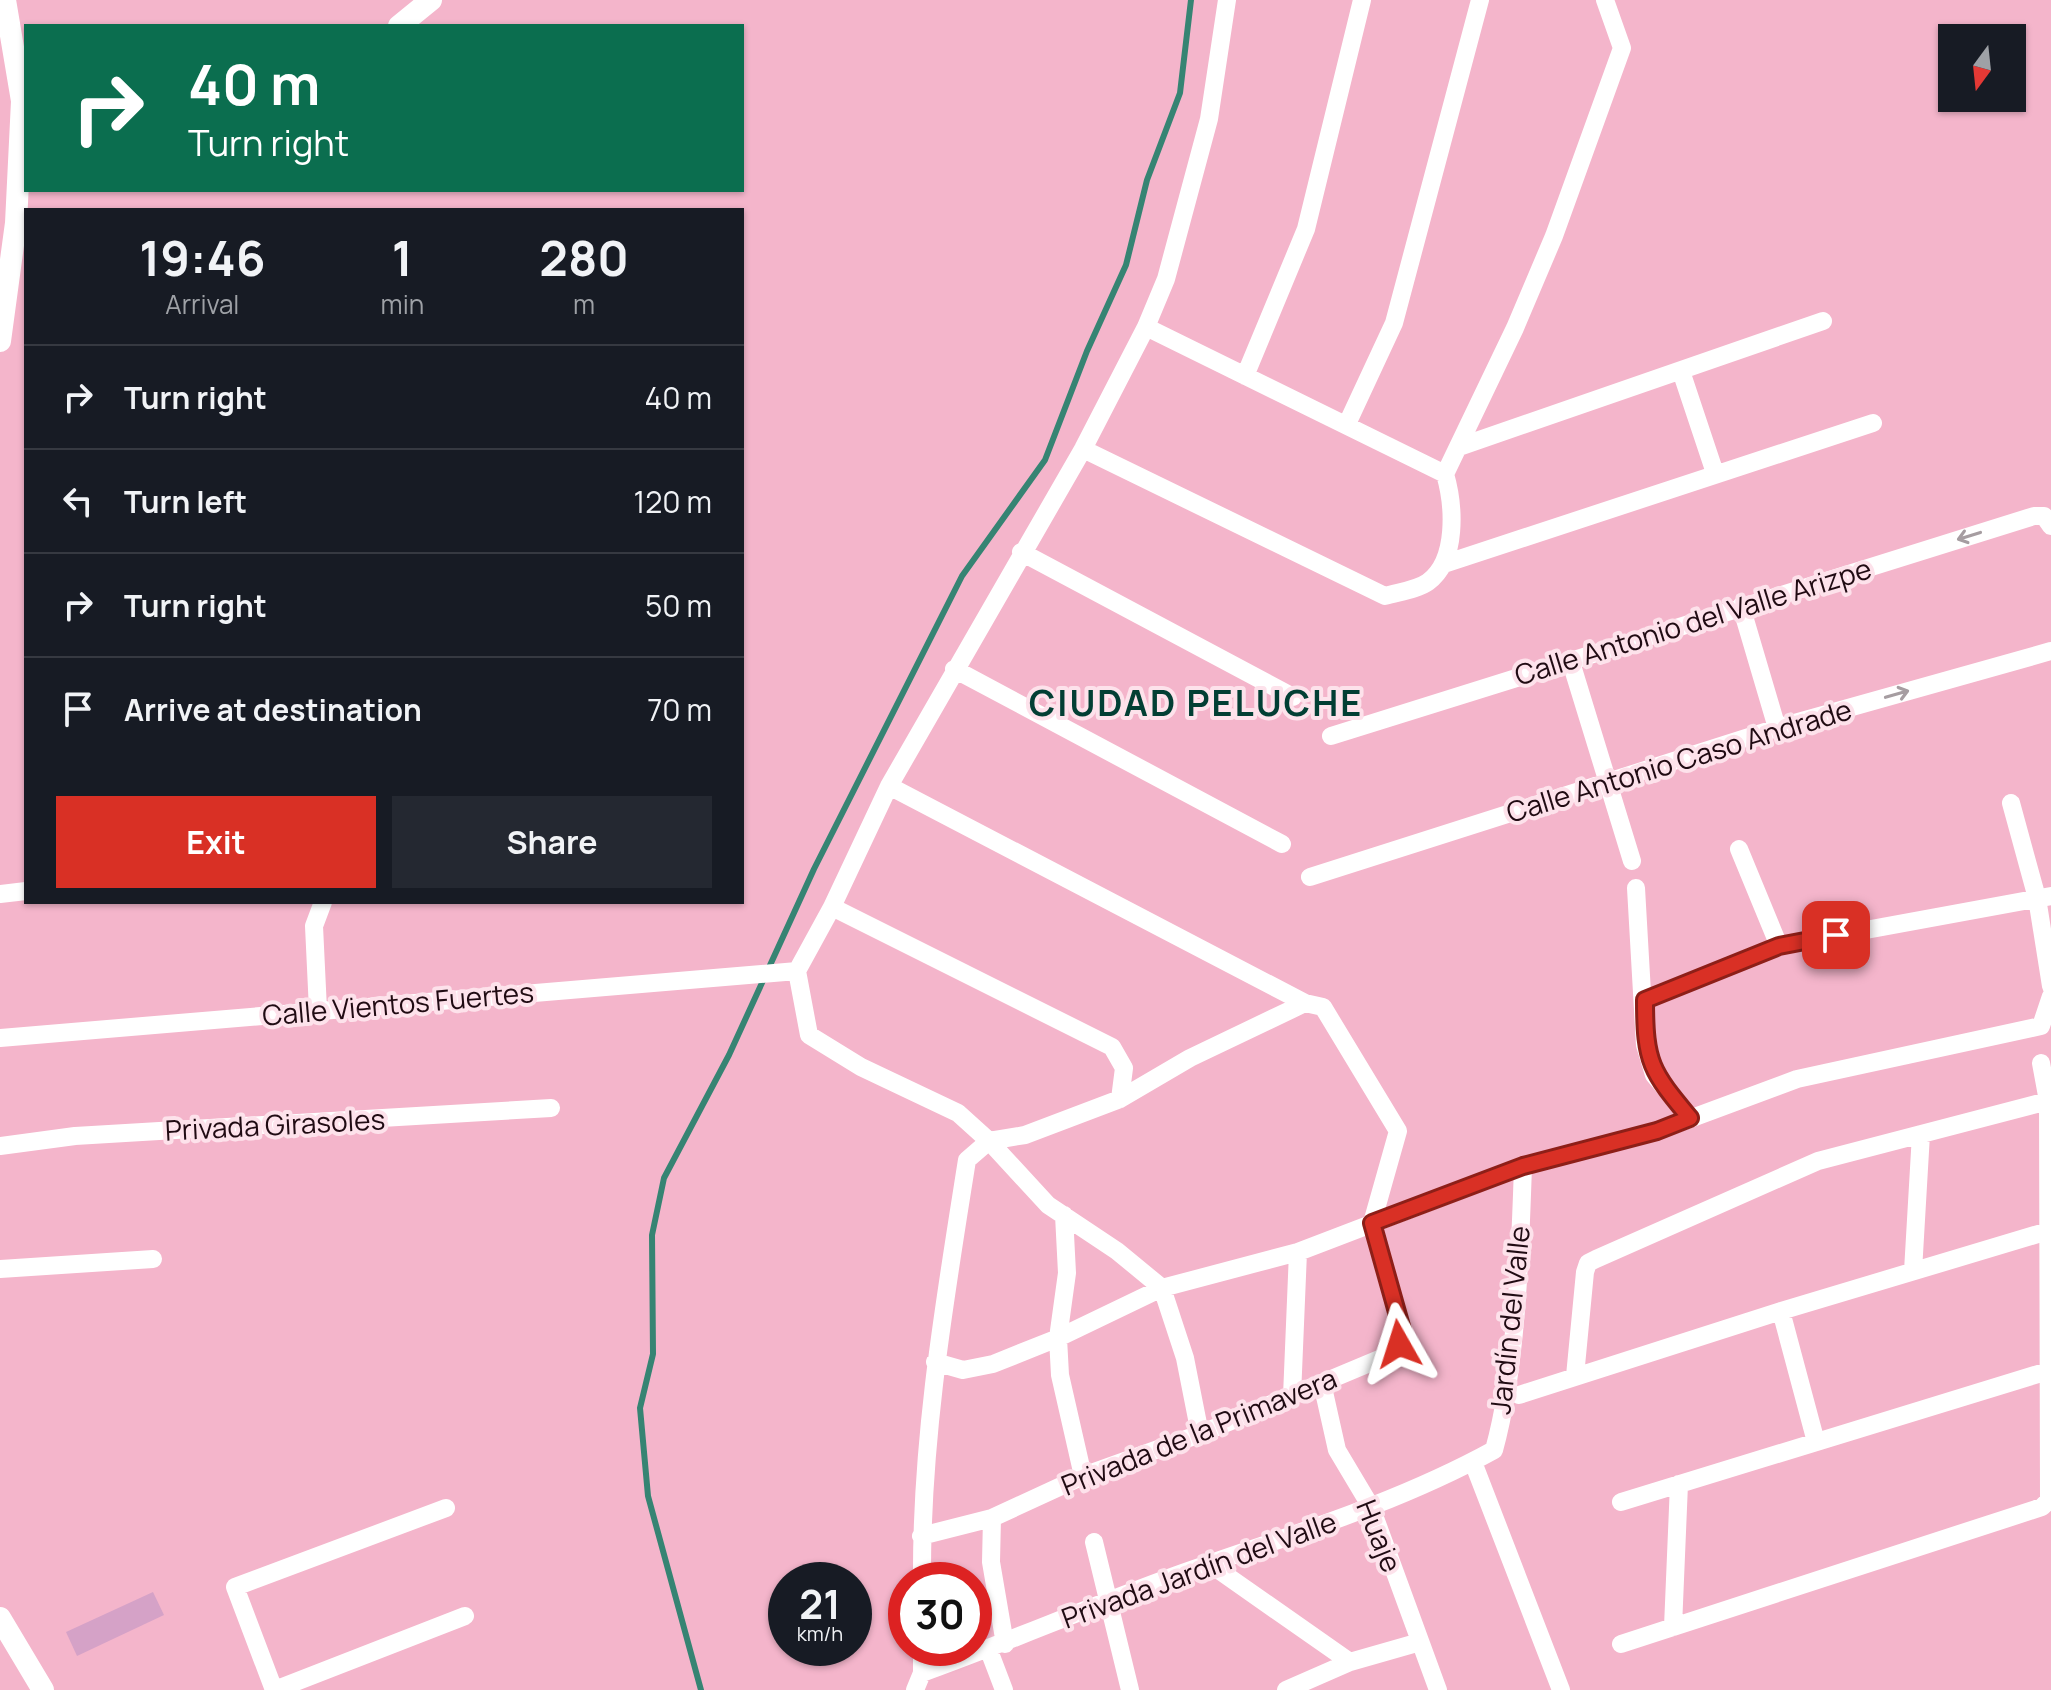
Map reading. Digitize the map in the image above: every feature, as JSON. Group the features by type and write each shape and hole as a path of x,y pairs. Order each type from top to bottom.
{"street":[{"path":"0,341 16,223 24,101 5,0"},
{"path":"401,24 431,0"},
{"path":"1200,1434 1185,1358 1162,1288 1048,1205 989,1141 958,1113 861,1067 809,1035 789,972 832,907 889,786 1083,449 1146,327 1166,279 1209,119 1227,0"},
{"path":"1245,376 1306,229 1362,0"},
{"path":"1347,424 1394,323 1480,0"},
{"path":"1444,564 1453,502 1445,474 1554,236 1622,48 1605,0"},
{"path":"1459,447 1823,321"},
{"path":"1146,327 1445,474"},
{"path":"1681,371 1715,473"},
{"path":"1083,449 1385,596 1427,583 1444,564 1873,423"},
{"name":"Calle Antonio del Valle Arizpe","path":"1331,736 2034,516 2044,516 2051,526"},
{"path":"1021,552 1293,697"},
{"path":"1741,606 1777,728"},
{"name":"Calle Antonio Caso Andrade","path":"1310,877 1777,728 2051,651"},
{"path":"1570,659 1632,861"},
{"path":"954,669 1282,844"},
{"path":"889,786 1305,1003 1323,1007 1398,1131 1372,1223"},
{"path":"2011,803 2044,897 2051,986"},
{"path":"1739,849 1779,946"},
{"path":"1636,888 1645,1000 1645,1045 1654,1075 1690,1118"},
{"path":"0,894 24,891"},
{"path":"1645,1000 1779,946 2044,897"},
{"path":"318,1010 314,926 322,904"},
{"path":"832,907 1112,1047 1124,1068 1120,1099"},
{"name":"Calle Vientos Fuertes","path":"0,1038 789,972"},
{"path":"935,1362 975,1369 1058,1338 1162,1288 1298,1252 1523,1166 1657,1131 1797,1079 2041,1026 2051,996"},
{"path":"922,1562 935,1362 967,1160 989,1141 1025,1135 1120,1099 1190,1058 1305,1003"},
{"path":"1621,1644 2042,1507 2049,1500 2048,1101 2041,1063"},
{"path":"1575,1376 1588,1263 1818,1161 2048,1101"},
{"name":"Privada Girasoles","path":"0,1146 75,1136 551,1108"},
{"path":"1913,1271 1921,1134"},
{"name":"Jardín del Valle","path":"1473,1462 1494,1450 1503,1416 1520,1235 1523,1166"},
{"path":"1064,1215 1067,1273 1058,1338 1060,1375 1083,1476"},
{"name":"Privada de la Primavera","path":"921,1536 992,1518 1083,1476 1200,1434 1384,1357 1399,1344 1402,1330 1372,1223"},
{"path":"1519,1395 1781,1311 2048,1231"},
{"path":"1292,1396 1298,1252"},
{"path":"0,1269 153,1259"},
{"path":"1781,1311 1816,1442"},
{"path":"1621,1502 2050,1370"},
{"name":"Huaje","path":"1322,1383 1337,1450 1371,1507 1438,1690"},
{"path":"1473,1462 1561,1690"},
{"name":"Privada Jardín del Valle","path":"918,1682 1106,1601 1371,1507 1473,1462"},
{"path":"1673,1627 1679,1484"},
{"path":"446,1508 235,1587 274,1690 465,1616"},
{"path":"992,1518 996,1646 1004,1690"},
{"path":"1094,1542 1130,1690"},
{"path":"1210,1564 1350,1662"},
{"path":"0,1618 43,1690"},
{"path":"1286,1690 1350,1662 1420,1642"}],"building":[{"path":"153,1592 164,1615 77,1656 66,1632"}],"waterway":[{"path":"701,1690 648,1496 640,1408 653,1354 652,1235 664,1178 729,1055 814,869 962,576 1045,460 1087,351 1126,265 1147,180 1180,93 1191,0"}],"district":[{"name":"CIUDAD PELUCHE","path":"1196,703"}],"route":[{"path":"1399,1344 1402,1330 1372,1223 1523,1166 1657,1131 1690,1118 1654,1075 1645,1045 1645,1000 1779,946 1836,935"}]}
